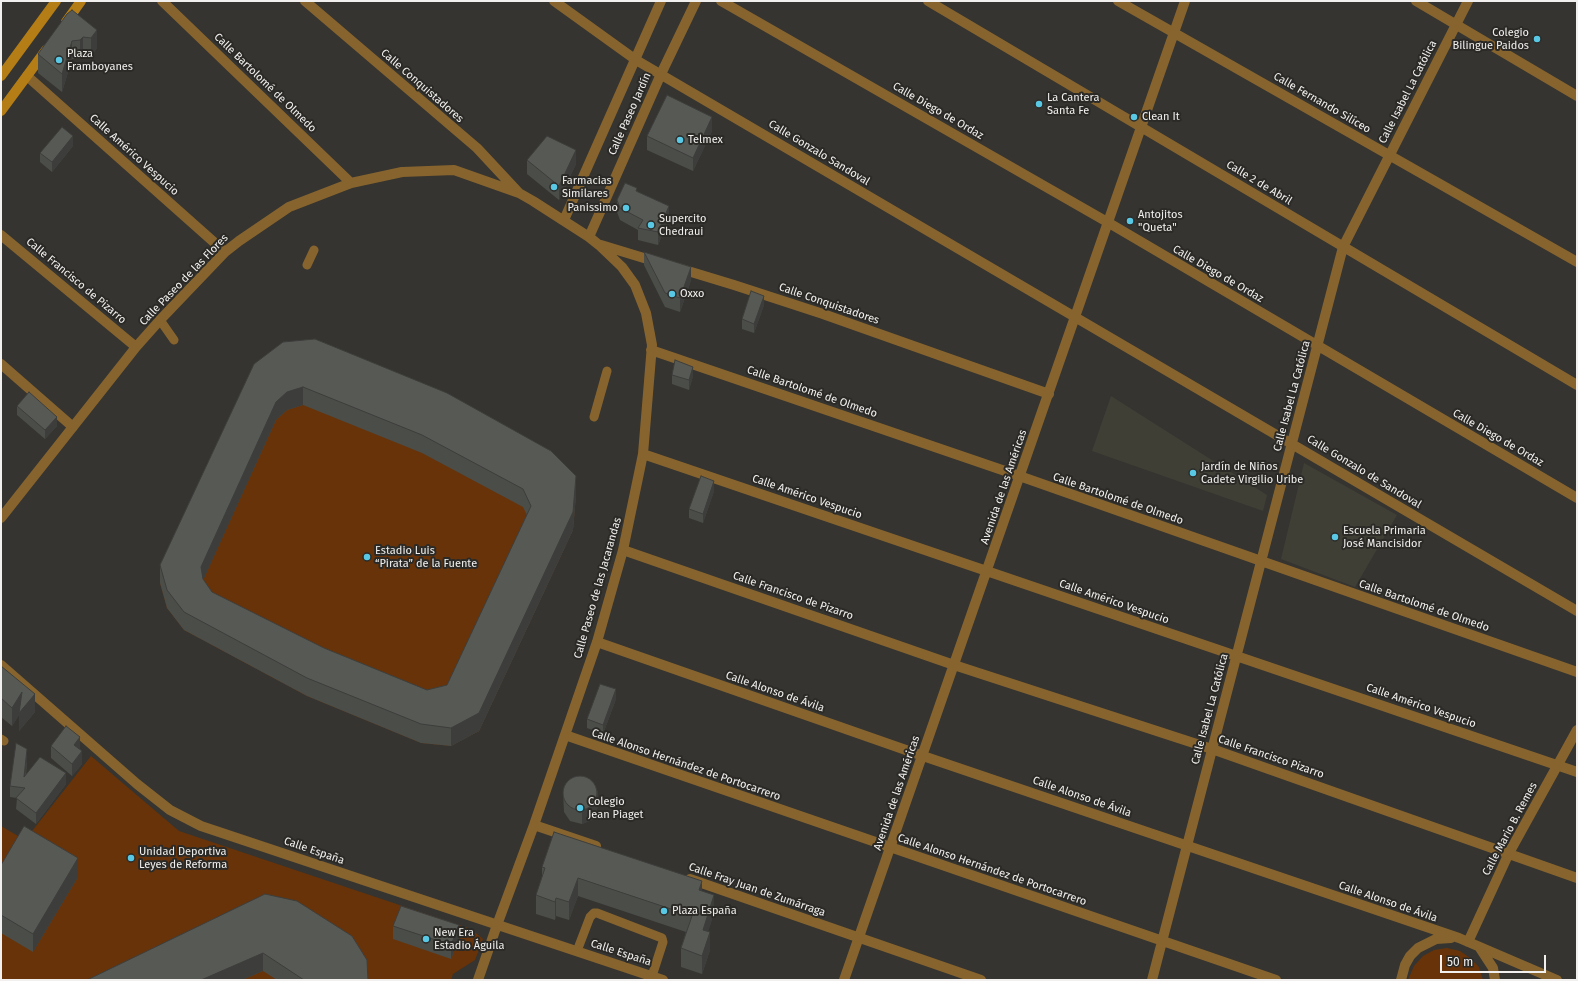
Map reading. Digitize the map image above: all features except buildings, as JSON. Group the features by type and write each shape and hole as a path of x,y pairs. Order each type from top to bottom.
{"main road":[{"path":"1,76 56,1"},
{"path":"59,32 81,1"},
{"path":"1,111 50,45"}],"street":[{"name":"Calle Bartolomé de Olmedo","path":"162,1 351,183"},
{"name":"Calle Conquistadores","path":"305,1 477,148 519,193"},
{"name":"Calle Gonzalo Sandoval","path":"554,1 636,60 1075,318"},
{"name":"Calle Paseo Jardín","path":"564,220 661,1"},
{"name":"Calle Paseo Jardín","path":"589,237 661,74 696,1"},
{"name":"Calle Diego de Ordaz","path":"721,1 1108,223 1577,498"},
{"name":"Calle 2 de Abril","path":"928,1 1577,385"},
{"name":"Calle Fernando Silíceo","path":"1118,1 1577,262"},
{"name":"Avenida de las Américas","path":"844,980 1185,1"},
{"path":"1416,1 1577,96"},
{"name":"Calle Isabel La Católica","path":"1152,980 1343,247 1468,1"},
{"name":"Calle Américo Vespucio","path":"27,76 225,252"},
{"name":"Calle Paseo de las Flores","path":"1,518 136,347 160,320 225,252 289,207 351,183 402,172 454,170 519,193 564,220"},
{"name":"Calle Paseo de las Jacarandas","path":"478,980 534,825 596,642 623,550 643,454 651,350 646,313 635,285 622,267 599,245 564,220"},
{"name":"Calle Francisco de Pizarro","path":"1,235 136,347"},
{"name":"Calle Conquistadores","path":"599,245 742,287 1049,394"},
{"name":"Calle Gonzalo de Sandoval","path":"1075,318 1577,611"},
{"name":"Calle Bartolomé de Olmedo","path":"651,350 1020,477 1577,672"},
{"path":"1,364 73,427"},
{"name":"Calle Américo Vespucio","path":"643,454 1577,772"},
{"name":"Calle Francisco de Pizarro","path":"623,550 954,665"},
{"name":"Calle Alonso de Ávila","path":"596,642 922,756 1463,940 1557,980"},
{"name":"Calle España","path":"1,665 137,784 170,810 201,826 663,980"},
{"name":"Calle Francisco Pizarro","path":"954,665 1212,749 1577,878"},
{"name":"Calle Mario B. Remes","path":"1463,940 1577,730"},
{"name":"Calle Alonso Hernández de Portocarrero","path":"564,735 1276,980"},
{"path":"534,825 604,849"},
{"name":"Calle Fray Juan de Zumárraga","path":"679,875 981,980"},
{"path":"1401,980 1405,965 1410,956 1418,948 1436,939 1444,937 1463,940"},
{"path":"1480,948 1493,968 1495,980"}],"lane":[{"path":"307,265 314,250"},
{"path":"160,320 174,340"},
{"path":"594,417 607,371"},
{"path":"576,951 590,916 597,913 662,938 652,976"}],"shaded area":[{"name":"Estadio Luis “Pirata” de la Fuente","path":"254,382 551,469 576,495 573,530 479,731 451,746 421,743 307,696 184,630 167,608 160,583"},
{"name":"Jardín de Niños Cadete Virgilio Uribe","path":"1111,396 1267,495 1263,511 1092,451"},
{"name":"Escuela Primaria José Mancisidor","path":"1304,463 1397,515 1355,587 1281,559"},
{"name":"Unidad Deportiva Leyes de Reforma","path":"91,756 179,831 471,929 483,939 475,960 453,974 451,980 1,980 1,826 25,840"},
{"path":"1447,948 1460,951 1470,958 1479,967 1483,980 1408,980 1414,966 1423,956 1434,950"}],"place":[{"name":"Colegio Bilingue Paidos","path":"1537,39"},
{"name":"Plaza Framboyanes","path":"59,60"},
{"name":"La Cantera Santa Fe","path":"1039,104"},
{"name":"Clean It","path":"1134,117"},
{"name":"Telmex","path":"680,140"},
{"name":"Farmacias Similares","path":"554,187"},
{"name":"Panissimo","path":"626,208"},
{"name":"Antojitos \"Queta\"","path":"1130,221"},
{"name":"Supercito Chedraui","path":"651,225"},
{"name":"Oxxo","path":"672,294"},
{"name":"Jardín de Niños Cadete Virgilio Uribe","path":"1193,473"},
{"name":"Escuela Primaria José Mancisidor","path":"1335,537"},
{"name":"Estadio Luis “Pirata” de la Fuente","path":"367,557"},
{"name":"Colegio Jean Piaget","path":"580,808"},
{"name":"Unidad Deportiva Leyes de Reforma","path":"131,858"},
{"name":"Plaza España","path":"664,911"},
{"name":"New Era Estadio Águila","path":"426,939"}]}
